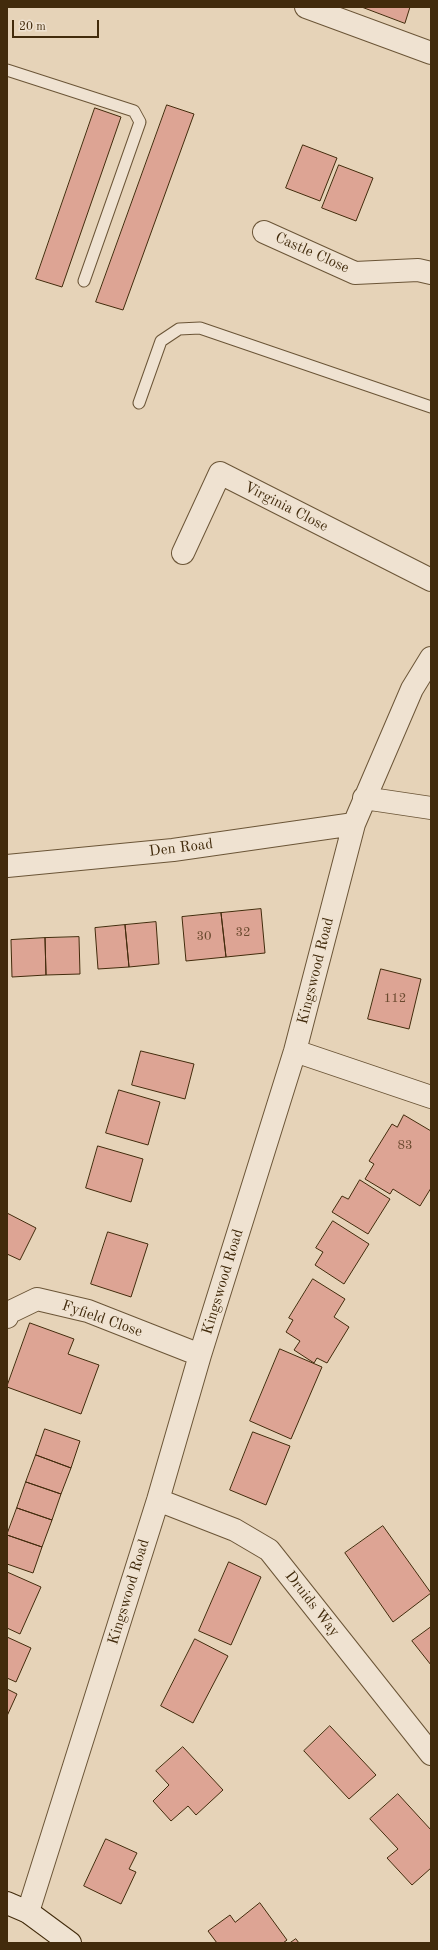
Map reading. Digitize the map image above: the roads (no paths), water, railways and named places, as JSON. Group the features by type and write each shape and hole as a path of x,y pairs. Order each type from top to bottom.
{"street":[{"path":"306,7 431,53"},
{"name":"Castle Close","path":"264,232 356,273 418,270 431,273"},
{"name":"Virginia Close","path":"182,553 220,473 431,580"},
{"name":"Kingswood Road","path":"28,1912 158,1500 200,1355 295,1051 354,824 412,689 431,658"},
{"path":"364,798 431,808"},
{"name":"Den Road","path":"7,866 173,850 354,824"},
{"path":"295,1051 431,1097"},
{"name":"Fyfield Close","path":"7,1317 8,1313 37,1299 88,1312 200,1355"},
{"name":"Druids Way","path":"158,1500 235,1530 269,1550 431,1754"},
{"path":"7,1903 28,1912 70,1943"}],"lane":[{"path":"7,70 134,111 140,122 84,281"},
{"path":"139,403 161,341 179,329 200,328 431,407"}]}
